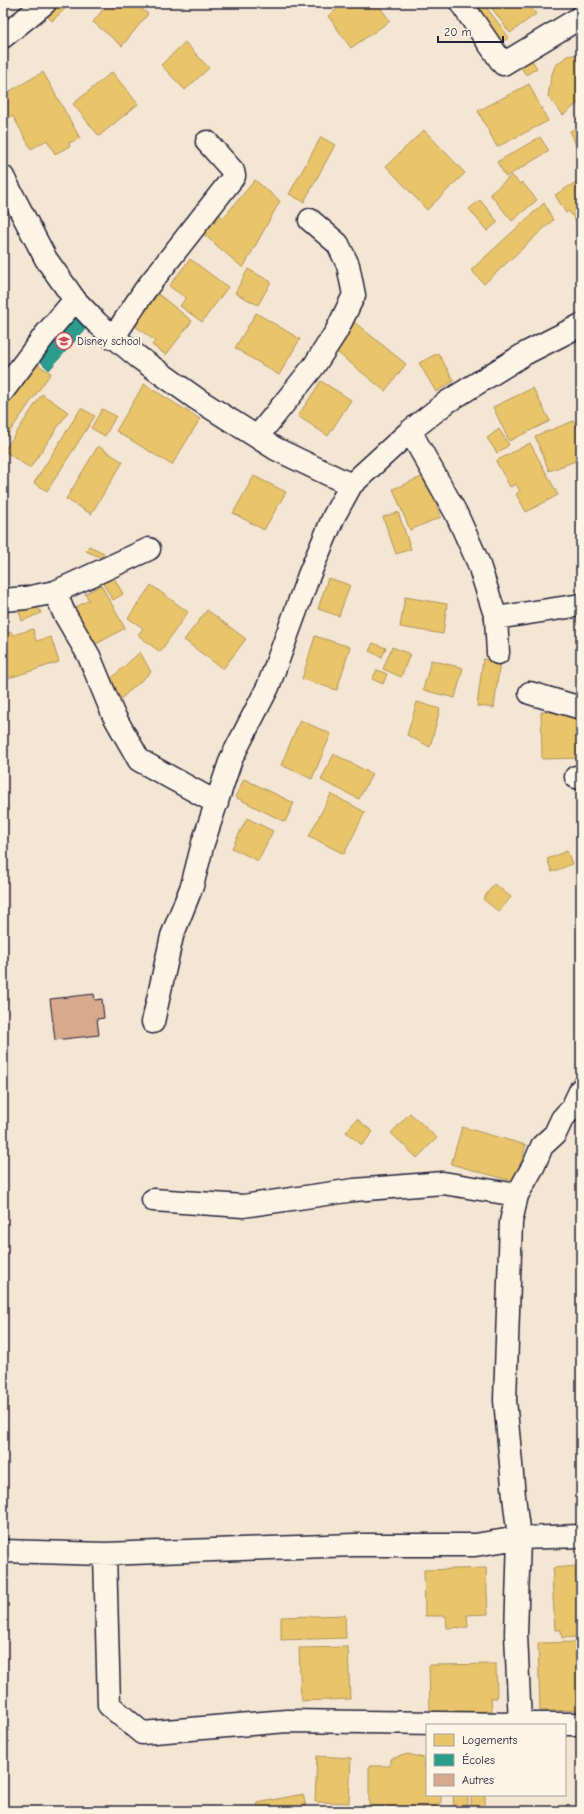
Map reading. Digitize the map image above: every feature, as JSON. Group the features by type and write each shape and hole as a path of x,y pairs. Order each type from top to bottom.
{"street":[{"path":"3,37 45,3"},
{"path":"461,3 504,64 581,17"},
{"path":"114,338 145,290 234,176 233,172 207,142"},
{"path":"3,178 46,258 74,300 114,338 197,399 276,449 351,485"},
{"path":"257,437 314,366 336,332 354,294 348,265 338,244 310,220"},
{"path":"3,391 74,300"},
{"path":"153,1022 172,936 192,886 203,843 231,759 268,687 309,575 334,516 351,485 410,432 447,402 526,353 581,325"},
{"path":"410,432 456,513 478,562 496,618 498,653"},
{"path":"3,600 26,598 55,592 149,549"},
{"path":"55,592 64,613 89,656 113,714 139,760 216,803"},
{"path":"496,618 581,604"},
{"path":"530,693 581,708"},
{"path":"520,1724 516,1634 519,1538 505,1400 511,1222 517,1195 534,1165 542,1146 555,1134 562,1119 572,1108 581,1089"},
{"path":"153,1200 243,1206 354,1190 443,1183 517,1195"},
{"path":"3,1551 105,1554 354,1545 475,1545 519,1538 581,1536"},
{"path":"105,1554 109,1705 142,1733 287,1721 581,1724"}],"building: Logements":[{"path":"57,3 70,4 52,21 45,14"},
{"path":"108,3 134,3 148,14 122,46 93,22"},
{"path":"345,3 377,3 390,21 351,48 328,16"},
{"path":"472,3 483,3 509,37 502,43"},
{"path":"488,3 528,3 536,14 510,33"},
{"path":"185,42 209,68 185,90 161,65"},
{"path":"580,54 581,101 563,115 548,97 551,77 555,66 567,56"},
{"path":"531,59 537,68 526,75 520,66"},
{"path":"43,72 80,138 69,143 70,146 55,154 47,140 31,149 13,116 6,119 3,114 3,95"},
{"path":"112,72 138,104 99,136 73,104"},
{"path":"529,84 548,121 497,147 478,111"},
{"path":"581,126 581,157 570,131"},
{"path":"424,130 465,173 427,210 386,166"},
{"path":"321,137 335,145 304,202 289,194"},
{"path":"540,137 549,151 506,177 497,162"},
{"path":"512,175 520,184 522,182 537,200 512,221 490,194"},
{"path":"581,179 581,229 569,211 566,213 555,195"},
{"path":"255,180 280,201 243,268 201,232 217,212 223,218"},
{"path":"480,200 498,222 487,231 469,209"},
{"path":"544,203 553,220 484,284 471,270"},
{"path":"190,259 228,287 202,322 180,306 186,298 169,286"},
{"path":"248,269 271,282 258,305 235,293"},
{"path":"158,294 192,321 166,355 152,345 155,341 134,325"},
{"path":"256,313 300,339 279,375 235,348"},
{"path":"354,322 406,364 385,391 333,349"},
{"path":"438,353 454,381 436,392 419,363"},
{"path":"34,362 51,373 3,441 3,406"},
{"path":"321,381 351,400 328,436 298,416"},
{"path":"144,384 200,419 172,465 116,431"},
{"path":"533,388 550,421 509,441 493,407"},
{"path":"42,394 68,412 30,468 4,451"},
{"path":"81,408 95,416 47,491 34,483"},
{"path":"102,409 116,416 105,436 91,428"},
{"path":"574,421 581,439 581,459 549,471 535,436"},
{"path":"499,429 509,445 497,453 487,438"},
{"path":"530,443 558,495 526,512 516,494 520,491 516,484 510,487 496,461"},
{"path":"98,446 123,462 91,514 66,499"},
{"path":"254,476 286,492 264,530 233,513"},
{"path":"424,476 441,517 410,530 393,489"},
{"path":"398,512 411,549 396,554 383,517"},
{"path":"89,546 104,553 102,558 86,551"},
{"path":"113,576 123,594 113,600 102,582"},
{"path":"328,578 350,585 339,616 318,609"},
{"path":"101,585 125,628 86,650 65,613 89,600 85,594"},
{"path":"151,585 188,612 160,652 138,635 143,628 128,618"},
{"path":"405,597 447,604 443,634 400,627"},
{"path":"37,604 41,613 22,621 19,612"},
{"path":"207,610 246,639 223,669 184,640"},
{"path":"33,629 36,641 51,637 59,662 3,680 3,634 11,632 13,635"},
{"path":"315,636 350,647 337,690 302,679"},
{"path":"373,643 386,648 382,657 369,651"},
{"path":"392,647 410,654 401,677 383,669"},
{"path":"140,652 151,672 116,703 102,687"},
{"path":"483,659 500,661 494,708 477,706"},
{"path":"431,660 463,668 455,698 423,690"},
{"path":"377,670 387,674 383,684 372,679"},
{"path":"417,702 440,709 430,747 407,735"},
{"path":"541,712 581,712 581,758 542,759"},
{"path":"300,720 331,734 312,779 281,765"},
{"path":"334,754 372,774 359,799 321,780"},
{"path":"244,779 294,803 285,822 235,797"},
{"path":"331,794 365,812 344,854 309,836"},
{"path":"247,818 273,831 258,861 232,848"},
{"path":"567,851 572,864 552,872 547,859"},
{"path":"494,884 511,897 499,912 483,899"},
{"path":"410,1113 437,1138 417,1158 391,1133"},
{"path":"357,1119 373,1132 362,1145 346,1132"},
{"path":"462,1127 526,1145 516,1182 451,1164"},
{"path":"576,1566 576,1577 581,1576 580,1637 562,1638 561,1630 555,1630 552,1578 554,1578 553,1568"},
{"path":"486,1568 488,1614 467,1615 468,1627 447,1628 446,1616 425,1616 424,1570"},
{"path":"345,1615 346,1638 281,1640 281,1617"},
{"path":"581,1642 581,1710 540,1711 538,1643"},
{"path":"348,1647 350,1699 301,1701 299,1648"},
{"path":"496,1664 497,1698 491,1698 492,1711 430,1713 429,1665"},
{"path":"408,1754 424,1758 424,1766 426,1766 426,1796 441,1796 441,1807 369,1807 369,1766 390,1766 390,1759"},
{"path":"317,1756 351,1758 349,1803 315,1802"},
{"path":"303,1794 307,1811 259,1811 257,1803"},
{"path":"453,1796 468,1796 468,1808 454,1808"},
{"path":"471,1796 485,1796 485,1811 471,1811"},
{"path":"450,1809 450,1811 370,1811"}],"building: Écoles":[{"path":"75,315 88,326 49,370 37,358"}],"building: Autres":[{"path":"94,994 95,1000 102,999 104,1018 97,1019 99,1035 55,1040 50,999"}],"place":[{"name":"Disney school","path":"64,341"}]}
